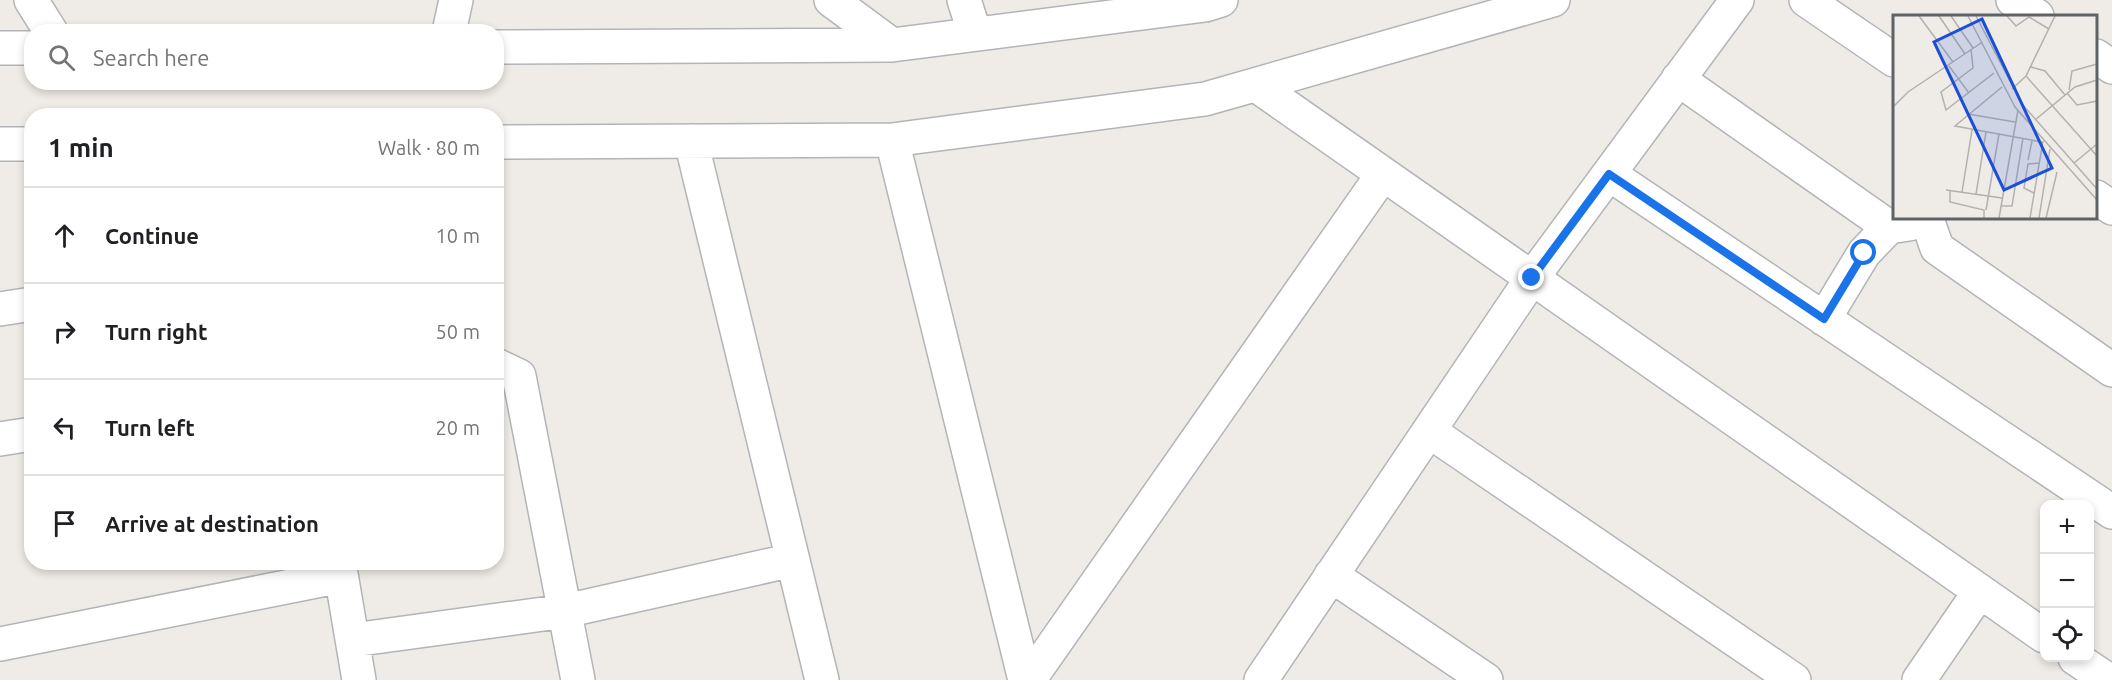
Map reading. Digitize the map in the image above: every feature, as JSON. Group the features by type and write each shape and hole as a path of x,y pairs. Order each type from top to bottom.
{"street":[{"path":"31,0 46,24"},
{"path":"451,24 456,0"},
{"path":"831,0 892,45"},
{"path":"964,0 975,34"},
{"path":"504,47 892,45 1221,0"},
{"path":"504,142 892,140 1205,99 1553,0"},
{"path":"1261,680 1532,278 1737,0"},
{"path":"1806,0 1893,59"},
{"path":"2013,0 2036,15"},
{"path":"0,48 24,48"},
{"path":"2097,57 2112,67"},
{"path":"1678,79 1889,227"},
{"path":"1256,85 2040,633"},
{"path":"892,140 1027,680"},
{"path":"691,141 822,680"},
{"path":"0,144 24,144"},
{"path":"1027,680 1383,174"},
{"path":"1609,174 2112,512"},
{"path":"2097,198 2112,208"},
{"path":"1824,319 1864,253 1889,227 1928,220 1937,248 2112,370"},
{"path":"0,309 24,305"},
{"path":"504,368 519,376 578,680"},
{"path":"1429,431 1794,680"},
{"path":"0,439 24,435"},
{"path":"353,640 565,611 793,560"},
{"path":"0,644 335,570"},
{"path":"340,570 359,680"},
{"path":"1332,575 1486,680"},
{"path":"1919,680 1980,591"},
{"path":"2082,662 2108,680"}],"route":[{"path":"1532,278 1609,174 1824,319 1864,253"}]}
